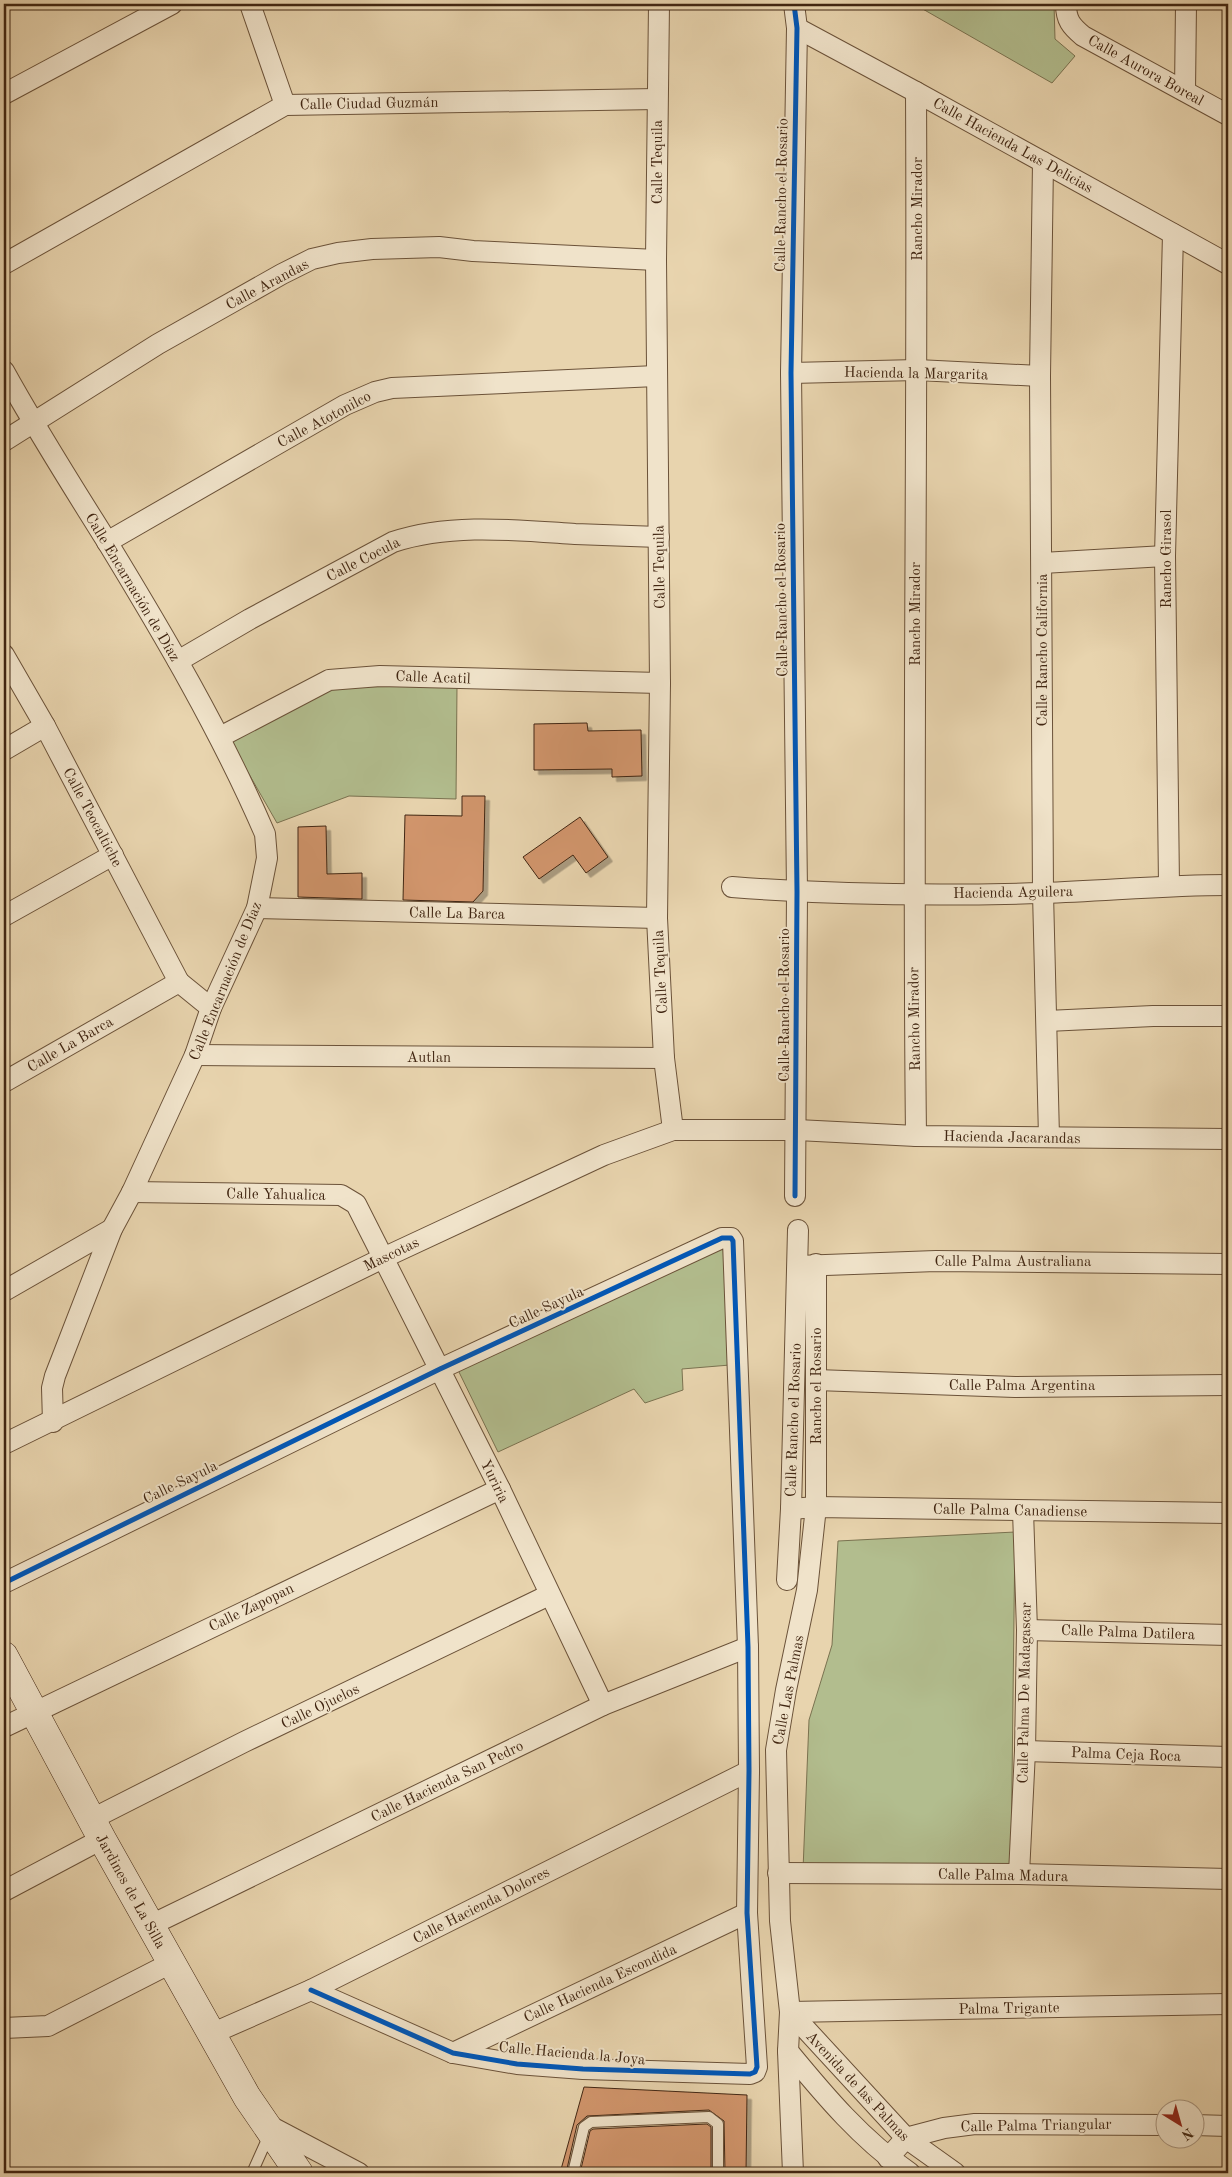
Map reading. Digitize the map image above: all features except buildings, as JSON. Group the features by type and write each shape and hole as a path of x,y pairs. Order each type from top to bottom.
{"street":[{"path":"4,94 172,4"},
{"path":"250,4 285,105"},
{"name":"Calle Tequila","path":"659,4 656,376 660,683 657,918 664,1058 673,1130"},
{"name":"Calle Rancho el Rosario","path":"794,4 797,28 791,372 797,892 797,1130 795,1196"},
{"path":"1185,91 1186,4"},
{"name":"Calle Aurora Boreal","path":"1067,12 1071,26 1083,36 1228,115"},
{"name":"Calle Hacienda Las Delicias","path":"797,28 1228,264"},
{"name":"Rancho Mirador","path":"916,92 917,370 913,894 916,1136"},
{"name":"Calle Ciudad Guzmán","path":"4,264 285,105 657,99"},
{"name":"Calle Rancho California","path":"1043,162 1040,376 1044,893 1049,1137"},
{"name":"Rancho Girasol","path":"1169,885 1165,556 1173,234"},
{"name":"Calle Arandas","path":"4,440 158,344 312,259 338,253 372,249 439,248 656,260"},
{"name":"Hacienda la Margarita","path":"791,372 917,370 1040,376"},
{"name":"Calle Encarnación de Díaz","path":"4,371 32,423 107,542 178,661 220,738 265,834 267,858 257,908 211,1008 194,1055 132,1192 112,1229 55,1376 52,1388 53,1422"},
{"name":"Calle Atotonilco","path":"107,542 344,406 375,392 392,388 656,376"},
{"name":"Calle Cocula","path":"178,661 275,605 392,542 412,536 436,531 516,530 659,536"},
{"path":"1042,563 1165,556"},
{"name":"Calle Teocaltiche","path":"4,655 45,726 179,982"},
{"name":"Calle Acatil","path":"220,738 328,680 380,676 660,683"},
{"path":"4,750 45,726"},
{"path":"4,916 113,855"},
{"name":"Hacienda Aguilera","path":"732,887 797,892 913,894 1044,893 1169,885 1228,886"},
{"name":"Calle La Barca","path":"257,908 657,918"},
{"path":"179,982 211,1008"},
{"name":"Calle La Barca","path":"4,1082 179,982"},
{"path":"1047,1020 1153,1016 1228,1016"},
{"name":"Autlan","path":"194,1055 664,1058"},
{"name":"Mascotas","path":"4,1444 53,1422 383,1258 604,1155 673,1130 797,1130"},
{"name":"Hacienda Jacarandas","path":"797,1130 916,1136 1228,1139"},
{"name":"Calle Yahualica","path":"132,1192 341,1195 356,1204 383,1258"},
{"path":"4,1291 112,1229"},
{"name":"Calle Rancho el Rosario","path":"787,1580 807,1265 798,1230"},
{"name":"Calle Sayula","path":"4,1582 440,1369 722,1238 731,1238 735,1244 748,1647"},
{"name":"Yuriria","path":"383,1258 500,1489 603,1705"},
{"name":"Calle Palma Australiana","path":"807,1265 936,1261 1228,1264"},
{"name":"Rancho el Rosario","path":"807,1265 816,1380 816,1507"},
{"name":"Calle Palma Argentina","path":"816,1380 1015,1387 1228,1385"},
{"name":"Calle Zapopan","path":"4,1727 33,1711 500,1489"},
{"name":"Calle Palma Canadiense","path":"791,1509 816,1507 1228,1513"},
{"name":"Calle Las Palmas","path":"778,1873 776,1750 807,1590 816,1507"},
{"name":"Calle Palma De Madagascar","path":"1019,1874 1025,1751 1027,1630 1023,1511"},
{"name":"Calle Ojuelos","path":"4,1891 97,1829 244,1742 549,1595"},
{"name":"Calle Palma Datilera","path":"1027,1630 1228,1635"},
{"path":"747,1912 748,1647"},
{"name":"Calle Hacienda San Pedro","path":"151,1925 603,1705 748,1647"},
{"name":"Jardines de La Silla","path":"4,1656 97,1829 211,2034 247,2097 299,2173"},
{"name":"Palma Ceja Roca","path":"1025,1751 1228,1757"},
{"name":"Calle Hacienda Dolores","path":"211,2034 311,1990 749,1771"},
{"path":"778,1873 780,1921 790,2012 788,2051 793,2173"},
{"name":"Calle Palma Madura","path":"778,1873 1019,1874 1228,1879"},
{"name":"Calle Hacienda Escondida","path":"453,2053 747,1912"},
{"name":"Calle Hacienda la Joya","path":"311,1990 453,2053 517,2064 591,2070 750,2074 755,2072 757,2067 747,1912"},
{"path":"4,2028 48,2026 171,1963"},
{"name":"Palma Trigante","path":"790,2012 1228,2004"},
{"name":"Avenida de las Palmas","path":"790,2012 906,2138 955,2173"},
{"name":"Avenida de las Palmas","path":"788,2051 824,2095 888,2158 910,2173"},
{"name":"Calle Palma Triangular","path":"906,2138 944,2128 975,2124 1154,2125"},
{"path":"1204,2126 1228,2126"},
{"path":"267,2127 359,2173"},
{"path":"888,2158 906,2138"}],"lane":[{"path":"573,2173 584,2127 591,2122 709,2117 718,2124 718,2173"},
{"path":"252,2173 267,2127"}],"green space":[{"path":"914,4 1054,4 1055,39 1075,56 1052,83"},
{"path":"457,686 456,799 349,796 277,823 230,741 336,687"},
{"path":"720,1249 728,1249 730,1365 682,1369 683,1390 645,1403 634,1389 498,1452 458,1370"},
{"path":"1015,1532 1011,1867 803,1870 809,1720 832,1645 838,1541"}],"cycle path":[{"path":"794,4 797,28 791,373 797,892 795,1196"},
{"path":"4,1583 440,1369 722,1238 731,1238 733,1241 748,1647 747,1913 757,2067 755,2072 750,2074 583,2069 517,2064 453,2053 311,1990"}]}
